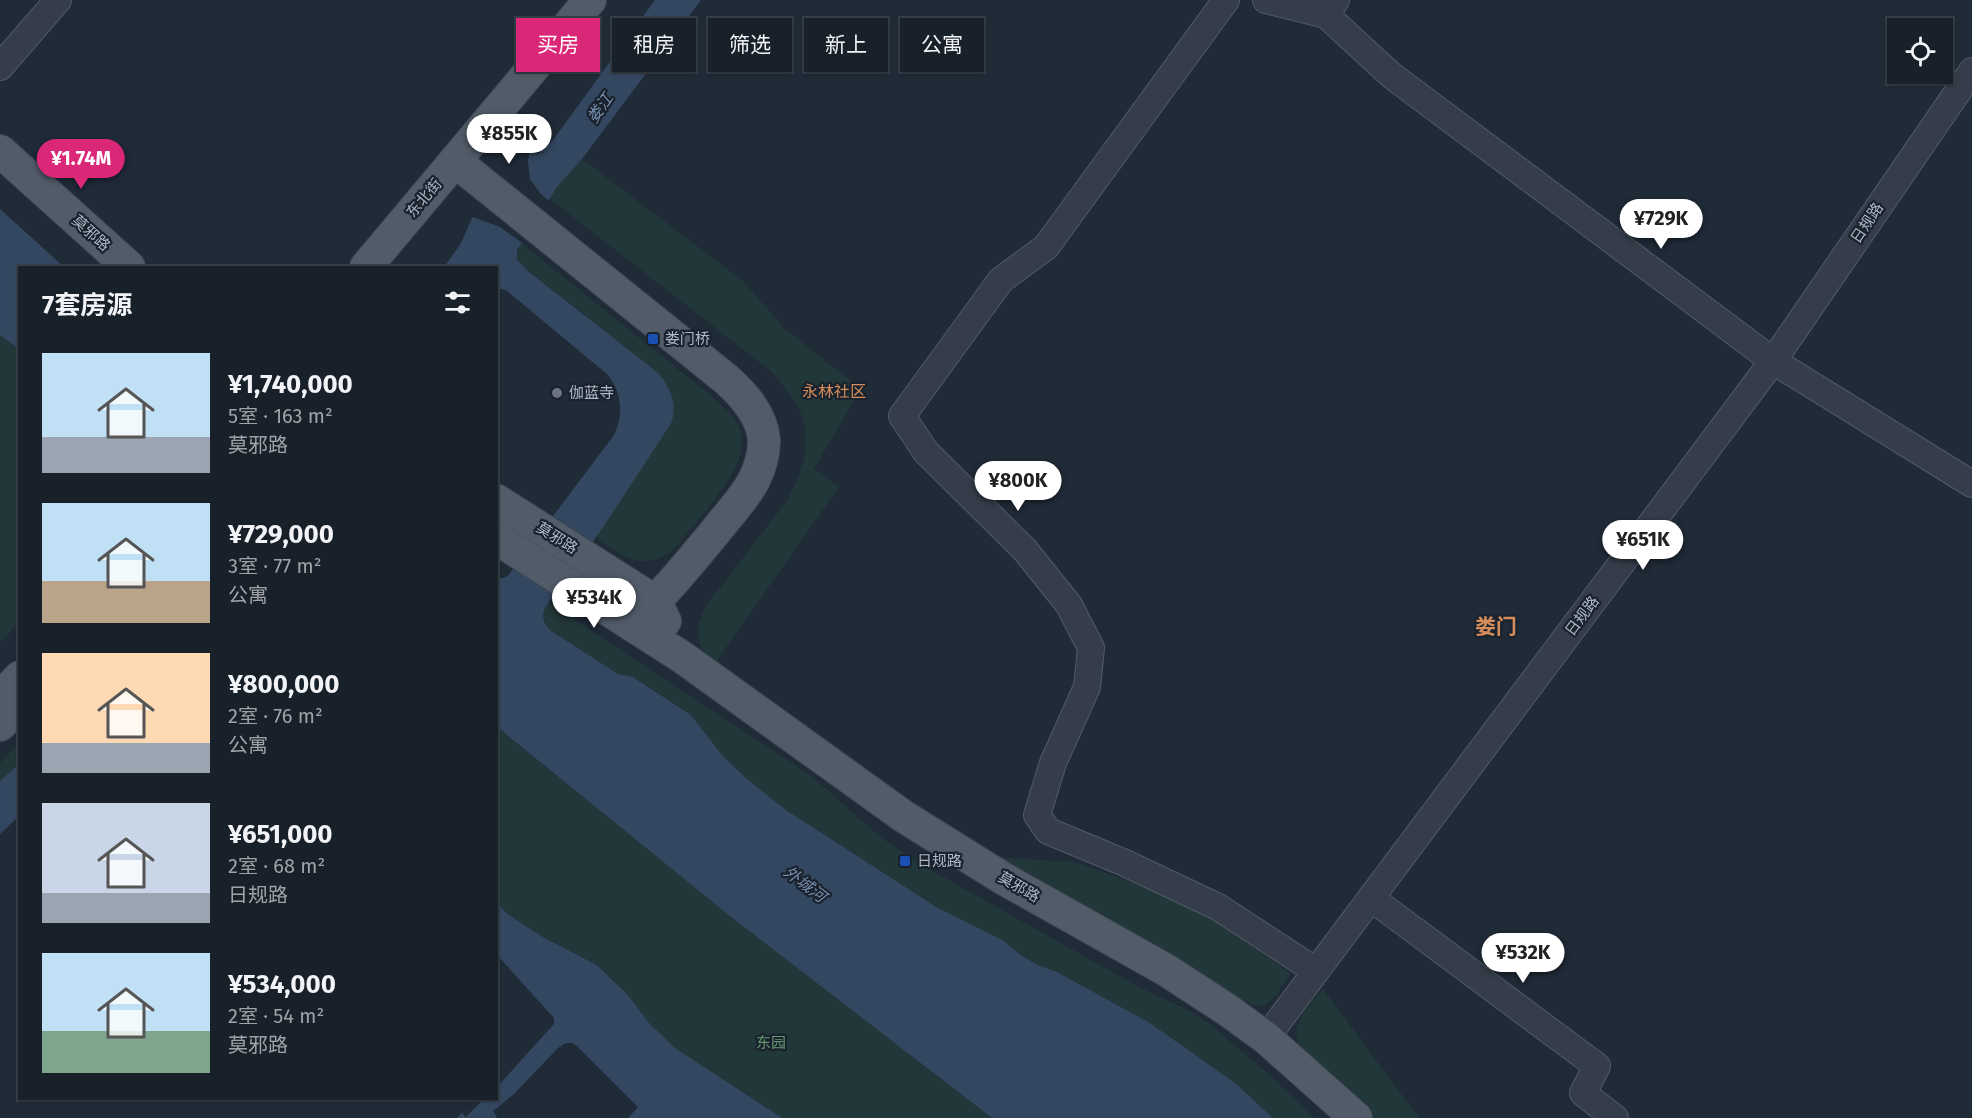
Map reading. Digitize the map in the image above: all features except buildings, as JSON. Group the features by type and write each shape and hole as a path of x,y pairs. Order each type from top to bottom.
{"main road":[{"name":"东北街","path":"392,266 462,167 585,16 614,0"},
{"name":"莫邪路","path":"0,151 128,266"},
{"name":"东北街","path":"367,266 462,167"},
{"path":"462,167 734,387 754,411 763,431 762,457 748,490 656,602 633,625"},
{"name":"莫邪路","path":"498,501 656,602 682,657"},
{"name":"莫邪路","path":"506,544 682,657 903,816 1004,879 1166,970 1266,1038 1356,1118"},
{"path":"0,698 18,679"},
{"path":"0,725 18,707"}],"street":[{"path":"0,67 58,0"},
{"path":"1226,0 1046,247 1001,280 902,416 926,452 1025,550 1069,605 1091,648 1087,687 1053,763 1037,815 1048,831 1125,863 1218,907 1316,971"},
{"path":"1266,0 1331,8 1390,75 1773,361 1972,484"},
{"name":"日规路","path":"1266,1038 1773,361 1972,71"},
{"path":"1371,898 1597,1066 1583,1093 1615,1118"}],"green space":[{"path":"582,159 743,281 785,329 861,389 814,469 839,487 715,663 700,643 699,622 706,606 786,502 796,483 806,447 801,415 794,399 767,368 549,198"},
{"path":"520,242 714,398 739,426 742,438 736,466 705,512 673,550 663,557 643,561 633,559 624,556 596,537 673,399 670,390 657,372 519,263 516,256"},
{"path":"0,335 18,348 18,622 0,643"},
{"path":"548,602 814,778 879,836 920,864 1137,986 1190,1011 1211,1025 1315,1118 1273,1118 1235,1083 1150,1023 1057,972 1038,965 1003,941 938,908 786,810 746,778 722,755 691,715 634,677 618,674 550,630 545,623 544,616"},
{"name":"东园","path":"498,729 731,916 992,1118 658,1118 697,1064 675,1048 649,1023 628,995 598,965 541,936 498,905"},
{"path":"18,743 18,765 0,781 0,763"},
{"path":"992,857 1074,862 1143,886 1203,913 1291,973 1270,1001 1264,1005 1252,1005"},
{"path":"1323,989 1419,1118 1374,1118 1301,1050 1297,1041 1298,1024"}],"water":[{"path":"655,0 701,0 688,18 642,18"},
{"path":"612,59 612,72 647,72 582,159 557,187 517,250 517,260 528,271 657,372 670,390 674,404 670,425 602,529 546,606 543,617 545,623 553,632 618,674 633,677 691,715 722,755 746,778 786,810 938,908 1004,941 1022,956 1038,965 1057,972 1150,1023 1235,1083 1273,1118 992,1118 730,916 498,728 498,580 508,576 614,435 620,411 616,388 607,374 506,290 498,288 498,266 445,266 460,245 472,218 527,150 538,154 553,140"},
{"path":"0,209 63,266 18,266 18,348 0,335"},
{"path":"18,765 18,817 0,834 0,781"},
{"path":"498,905 541,936 597,965 628,995 649,1023 675,1048 782,1118 628,1118 638,1107 577,1046 569,1043 558,1048 514,1094 493,1111 496,1118 457,1118 462,1113 466,1117 483,1100 498,1100 498,1086 554,1024 554,1018 498,956"}],"pier":[{"path":"527,147 530,149 528,161 530,179 550,202 522,243 500,227 470,216"}],"place":[{"name":"娄门桥","path":"653,339"},
{"name":"伽蓝寺","path":"557,393"},
{"name":"日规路","path":"905,861"}],"district":[{"name":"永林社区","path":"834,391"},
{"name":"娄门","path":"1496,627"}],"water label":[{"name":"娄江","path":"600,108"},
{"name":"外城河","path":"805,884"}]}
